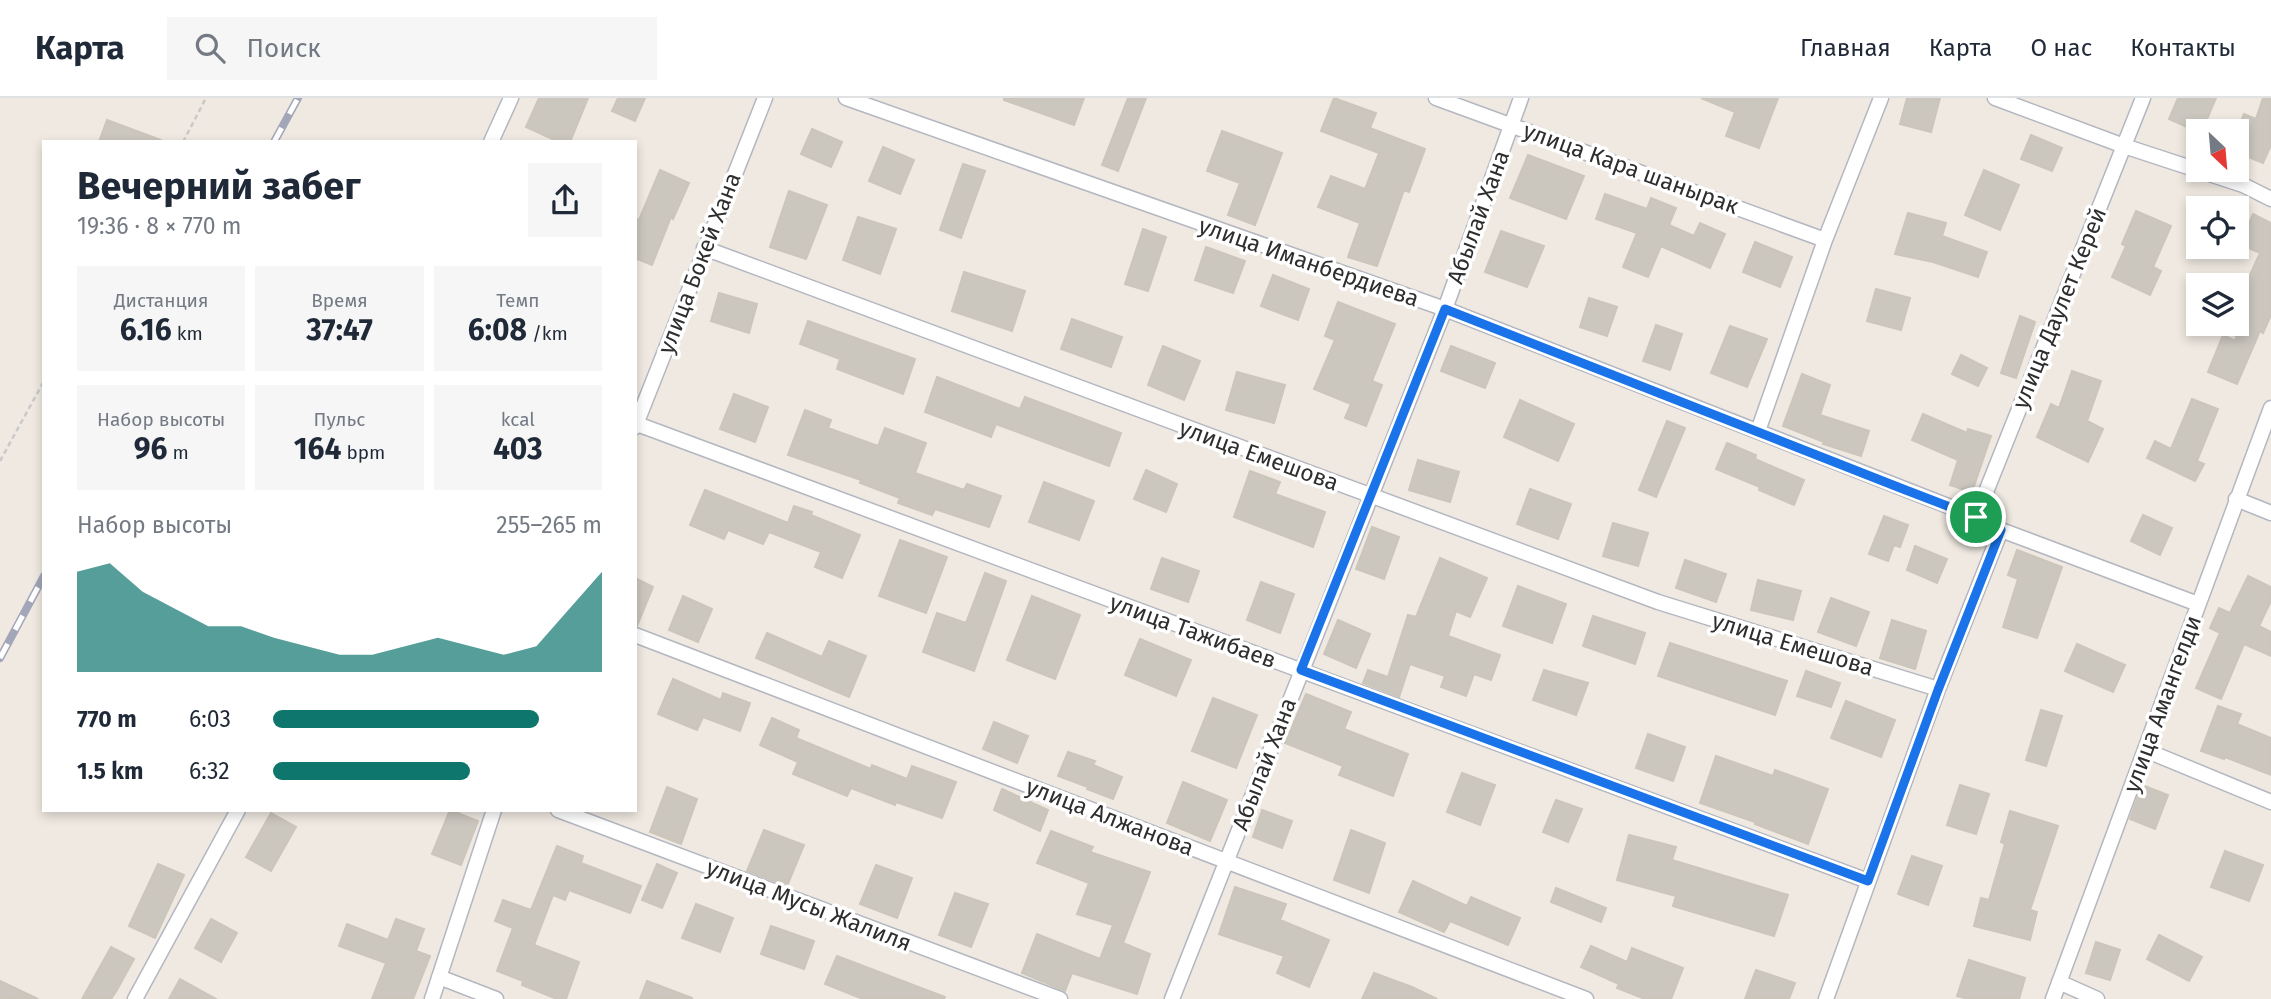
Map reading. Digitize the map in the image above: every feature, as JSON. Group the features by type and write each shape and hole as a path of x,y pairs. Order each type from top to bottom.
{"street":[{"path":"492,140 511,98"},
{"name":"улица Бокей Хана","path":"637,423 765,98"},
{"name":"улица Иманбердиева","path":"846,98 1445,309 1976,517 2001,530 2198,604"},
{"name":"улица Кара шанырак","path":"1436,98 1825,240"},
{"name":"Абылай Хана","path":"1172,999 1445,309 1521,98"},
{"path":"1758,431 1825,240 1881,98"},
{"path":"1994,98 2124,146 2243,184 2271,199"},
{"name":"улица Даулет Керей","path":"1976,517 2143,98"},
{"name":"улица Емешова","path":"704,248 1658,602 1938,690"},
{"name":"улица Амангелди","path":"2053,999 2271,408"},
{"name":"улица Тажибаев","path":"637,426 1868,881"},
{"path":"2236,499 2271,513"},
{"path":"1826,999 1938,690 2001,530"},
{"name":"улица Алжанова","path":"637,636 1586,999"},
{"path":"2145,750 2271,803"},
{"path":"135,999 237,812"},
{"path":"432,999 494,812"},
{"name":"улица Мусы Жалиля","path":"563,812 1060,999"},
{"path":"439,977 496,999"},
{"path":"2059,982 2097,999"}],"path":[{"path":"184,140 206,98"},
{"path":"0,461 42,386"}],"building":[{"path":"539,98 588,98 571,140 555,140 526,127"},
{"path":"618,98 645,98 635,121 612,111"},
{"path":"1004,98 1084,98 1074,125"},
{"path":"1128,98 1146,98 1118,171 1102,165"},
{"path":"1334,98 1376,113 1370,128 1425,149 1409,192 1404,190 1377,266 1348,257 1360,223 1318,207 1331,176 1365,189 1379,153 1321,131"},
{"path":"1701,98 1778,98 1759,148 1726,136 1735,112"},
{"path":"1907,98 1940,98 1931,132 1900,124"},
{"path":"2178,98 2216,98 2207,119 2186,119 2186,127 2169,119"},
{"path":"2263,98 2271,98 2271,145 2263,163 2249,157 2249,119 2242,119 2244,114 2256,119"},
{"path":"107,120 161,140 100,140"},
{"path":"812,129 842,142 831,167 801,154"},
{"path":"1222,131 1282,153 1255,225 1228,215 1240,183 1207,171"},
{"path":"2031,135 2062,148 2052,171 2021,159"},
{"path":"883,147 914,160 900,194 869,181"},
{"path":"1528,155 1584,176 1566,219 1510,198"},
{"path":"963,164 985,171 961,238 940,230"},
{"path":"660,170 689,183 673,219 671,217 652,265 637,259 639,220"},
{"path":"1984,170 2019,185 2000,230 1965,215"},
{"path":"789,191 827,205 806,259 770,247"},
{"path":"1605,194 1647,209 1651,198 1676,208 1669,225 1694,236 1700,223 1725,234 1710,268 1661,246 1648,277 1623,267 1637,233 1596,219"},
{"path":"2136,211 2171,226 2153,267 2161,271 2150,295 2112,277 2126,246 2122,244"},
{"path":"1908,213 1946,223 1942,236 1987,252 1978,277 1933,262 1895,254"},
{"path":"2253,214 2271,223 2271,315 2263,333 2260,331 2237,384 2208,372 2223,336 2236,341 2236,336 2249,336 2249,277 2260,253 2249,248 2249,223"},
{"path":"858,217 896,229 880,274 843,260"},
{"path":"1143,229 1166,237 1148,291 1125,284"},
{"path":"1501,231 1544,246 1527,287 1485,272"},
{"path":"1755,242 1792,257 1780,287 1743,272"},
{"path":"1206,247 1245,261 1233,293 1195,280"},
{"path":"964,272 1025,291 1012,331 952,311"},
{"path":"1273,275 1309,289 1298,320 1261,306"},
{"path":"1876,289 1910,298 1901,330 1867,321"},
{"path":"719,293 757,304 749,333 711,321"},
{"path":"1589,298 1617,307 1607,336 1580,327"},
{"path":"1338,302 1395,324 1372,381 1382,385 1366,426 1345,418 1351,404 1314,389 1335,340 1325,336"},
{"path":"2020,316 2035,322 2016,378 2001,373"},
{"path":"1072,319 1122,337 1111,367 1061,349"},
{"path":"808,321 915,359 903,394 837,369 840,359 800,344"},
{"path":"1656,325 1682,334 1670,370 1643,361"},
{"path":"1730,326 1767,339 1747,387 1711,373"},
{"path":"1163,346 1200,361 1184,400 1148,385"},
{"path":"1451,346 1495,363 1485,388 1441,371"},
{"path":"1961,355 1987,368 1978,386 1952,374"},
{"path":"2072,371 2101,381 2087,421 2103,429 2088,462 2037,437 2051,404 2059,408"},
{"path":"1237,372 1285,385 1274,423 1226,410"},
{"path":"1802,374 1830,385 1820,415 1869,431 1861,456 1823,444 1824,442 1783,426"},
{"path":"937,377 1020,409 1025,397 1121,433 1109,466 996,424 991,437 925,412"},
{"path":"734,394 768,407 755,442 720,429"},
{"path":"2192,399 2218,409 2197,461 2204,464 2195,481 2147,458 2155,441 2171,449"},
{"path":"1520,400 1574,424 1558,461 1504,437"},
{"path":"805,410 831,420 828,428 878,446 885,428 926,443 915,473 964,490 967,484 1001,496 989,527 935,509 932,515 898,503 900,498 860,483 861,480 788,455"},
{"path":"1923,414 1967,433 1968,429 1991,436 1972,492 1950,485 1958,460 1912,440"},
{"path":"1667,421 1685,428 1656,497 1639,490"},
{"path":"1727,443 1756,455 1755,459 1804,480 1794,505 1716,469"},
{"path":"1418,460 1459,472 1450,502 1409,490"},
{"path":"1146,470 1177,484 1166,512 1134,499"},
{"path":"1250,471 1280,482 1275,494 1325,512 1313,547 1234,517"},
{"path":"1044,482 1094,501 1079,540 1029,522"},
{"path":"1530,489 1571,504 1558,539 1517,524"},
{"path":"705,490 788,523 794,506 860,535 842,578 815,567 821,552 769,532 763,544 728,530 724,539 690,525"},
{"path":"2143,515 2172,528 2160,555 2131,541"},
{"path":"1884,516 1908,525 1900,547 1894,545 1888,561 1869,554"},
{"path":"1613,523 1648,533 1638,566 1603,556"},
{"path":"1372,527 1399,537 1384,579 1356,569"},
{"path":"900,540 947,557 926,613 879,596"},
{"path":"1915,546 1947,559 1937,583 1907,570"},
{"path":"2017,550 2062,567 2037,638 2003,627 2018,579 2008,575"},
{"path":"1162,558 1199,571 1188,602 1151,589"},
{"path":"1440,558 1487,578 1470,617 1456,611 1448,636 1500,655 1491,680 1474,674 1466,696 1441,687 1445,676 1410,664 1399,697 1363,683 1368,670 1388,677 1408,615 1416,617"},
{"path":"1685,560 1726,574 1716,602 1676,588"},
{"path":"985,573 1006,581 974,671 923,652 937,613 966,623"},
{"path":"2248,576 2271,587 2271,601 2259,626 2271,632 2271,656 2244,644 2221,699 2196,688 2220,633 2210,628 2219,608 2230,613"},
{"path":"637,579 653,587 637,626"},
{"path":"1758,580 1801,591 1793,620 1751,610"},
{"path":"1261,582 1294,594 1280,633 1247,620"},
{"path":"1518,586 1566,604 1552,643 1503,626"},
{"path":"683,596 712,609 698,642 669,630"},
{"path":"1032,596 1080,615 1055,679 1007,660"},
{"path":"1831,598 1869,612 1856,646 1818,632"},
{"path":"1593,616 1645,633 1635,664 1583,646"},
{"path":"1338,620 1370,634 1356,668 1324,654"},
{"path":"1892,620 1926,631 1915,669 1880,658"},
{"path":"767,633 822,657 829,641 866,656 849,697 756,658"},
{"path":"1140,639 1191,660 1176,696 1125,675"},
{"path":"1670,643 1787,681 1775,715 1658,676"},
{"path":"2077,644 2125,665 2113,692 2065,671"},
{"path":"1544,670 1588,683 1576,715 1533,700"},
{"path":"1806,671 1840,683 1831,707 1797,696"},
{"path":"673,679 721,700 723,693 750,703 740,731 703,717 697,730 658,714"},
{"path":"1306,694 1351,712 1344,729 1408,754 1393,796 1339,775 1343,766 1285,743"},
{"path":"1213,698 1257,715 1236,768 1192,751"},
{"path":"1846,701 1895,720 1881,757 1831,738"},
{"path":"2218,706 2241,714 2237,724 2271,738 2271,775 2225,757 2224,759 2201,751"},
{"path":"2041,710 2062,716 2046,766 2026,760"},
{"path":"772,718 799,730 796,738 871,769 872,765 907,779 912,766 956,782 942,818 896,802 895,805 851,788 847,796 793,774 798,762 760,745"},
{"path":"994,722 1028,736 1017,763 983,749"},
{"path":"1648,734 1685,747 1673,781 1636,768"},
{"path":"1068,752 1095,761 1093,765 1122,777 1113,799 1058,776"},
{"path":"1716,756 1773,776 1775,770 1828,789 1808,844 1700,803"},
{"path":"1462,773 1495,785 1480,825 1447,812"},
{"path":"1183,782 1227,800 1210,841 1167,823"},
{"path":"1960,785 1989,794 1976,834 1947,825"},
{"path":"2142,785 2168,795 2155,829 2130,819"},
{"path":"667,787 697,799 681,844 650,832"},
{"path":"1002,789 1048,810 1040,831 994,810"},
{"path":"1556,800 1582,809 1568,842 1543,832"},
{"path":"1262,810 1292,821 1282,848 1253,837"},
{"path":"2010,811 2058,826 2030,910 2037,912 2030,940 1974,926 1981,898 1989,900 2005,844 2001,842"},
{"path":"449,812 478,821 461,865 432,854"},
{"path":"271,813 296,827 271,871 246,857"},
{"path":"764,830 804,845 787,886 747,871"},
{"path":"1351,830 1385,843 1369,893 1334,880"},
{"path":"1051,831 1093,847 1090,852 1150,872 1123,943 1150,954 1137,994 1072,973 1065,991 1022,973 1037,934 1100,959 1113,925 1077,914 1089,883 1037,863"},
{"path":"1629,835 1676,847 1672,860 1788,895 1774,936 1673,906 1676,896 1617,880"},
{"path":"557,846 583,856 581,863 641,886 630,913 569,890 565,900 553,895 534,945 579,962 566,999 557,999 522,985 523,981 497,971 513,928 495,921 503,900 531,910"},
{"path":"2225,851 2263,865 2249,901 2211,887"},
{"path":"1912,856 1942,866 1928,905 1898,894"},
{"path":"158,864 184,875 155,938 129,926"},
{"path":"657,864 677,873 662,908 642,900"},
{"path":"876,865 912,878 897,918 860,904"},
{"path":"1413,881 1467,906 1471,897 1520,918 1508,945 1450,921 1444,932 1399,912"},
{"path":"1235,887 1286,904 1280,920 1329,940 1309,987 1277,973 1284,956 1219,934"},
{"path":"1556,888 1606,908 1601,922 1551,902"},
{"path":"955,893 988,904 971,947 939,935"},
{"path":"696,904 733,918 720,952 682,938"},
{"path":"211,919 237,933 221,962 195,948"},
{"path":"396,919 424,929 416,951 430,956 413,999 372,999 386,963 339,946 347,924 388,940"},
{"path":"771,926 814,941 804,969 761,954"},
{"path":"2159,935 2202,957 2189,981 2147,959"},
{"path":"2096,942 2120,950 2110,980 2086,973"},
{"path":"1591,946 1627,962 1632,948 1683,968 1671,999 1645,999 1617,988 1619,984 1581,967"},
{"path":"111,947 134,959 117,990 111,999 82,999"},
{"path":"837,956 945,997 863,999 825,984"},
{"path":"1969,960 2025,978 2019,999 1968,999 1957,996"},
{"path":"1756,970 1795,983 1789,999 1745,999"},
{"path":"1374,973 1412,987 1437,999 1362,999"},
{"path":"180,979 216,999 169,999"},
{"path":"0,981 38,999 0,999"},
{"path":"647,981 692,998 692,999 640,999"}],"railway":[{"path":"275,140 298,98"},
{"path":"0,658 42,580"}],"route":[{"path":"1445,309 1976,517 2001,530 1938,690 1868,881 1301,670 1445,309"}]}
